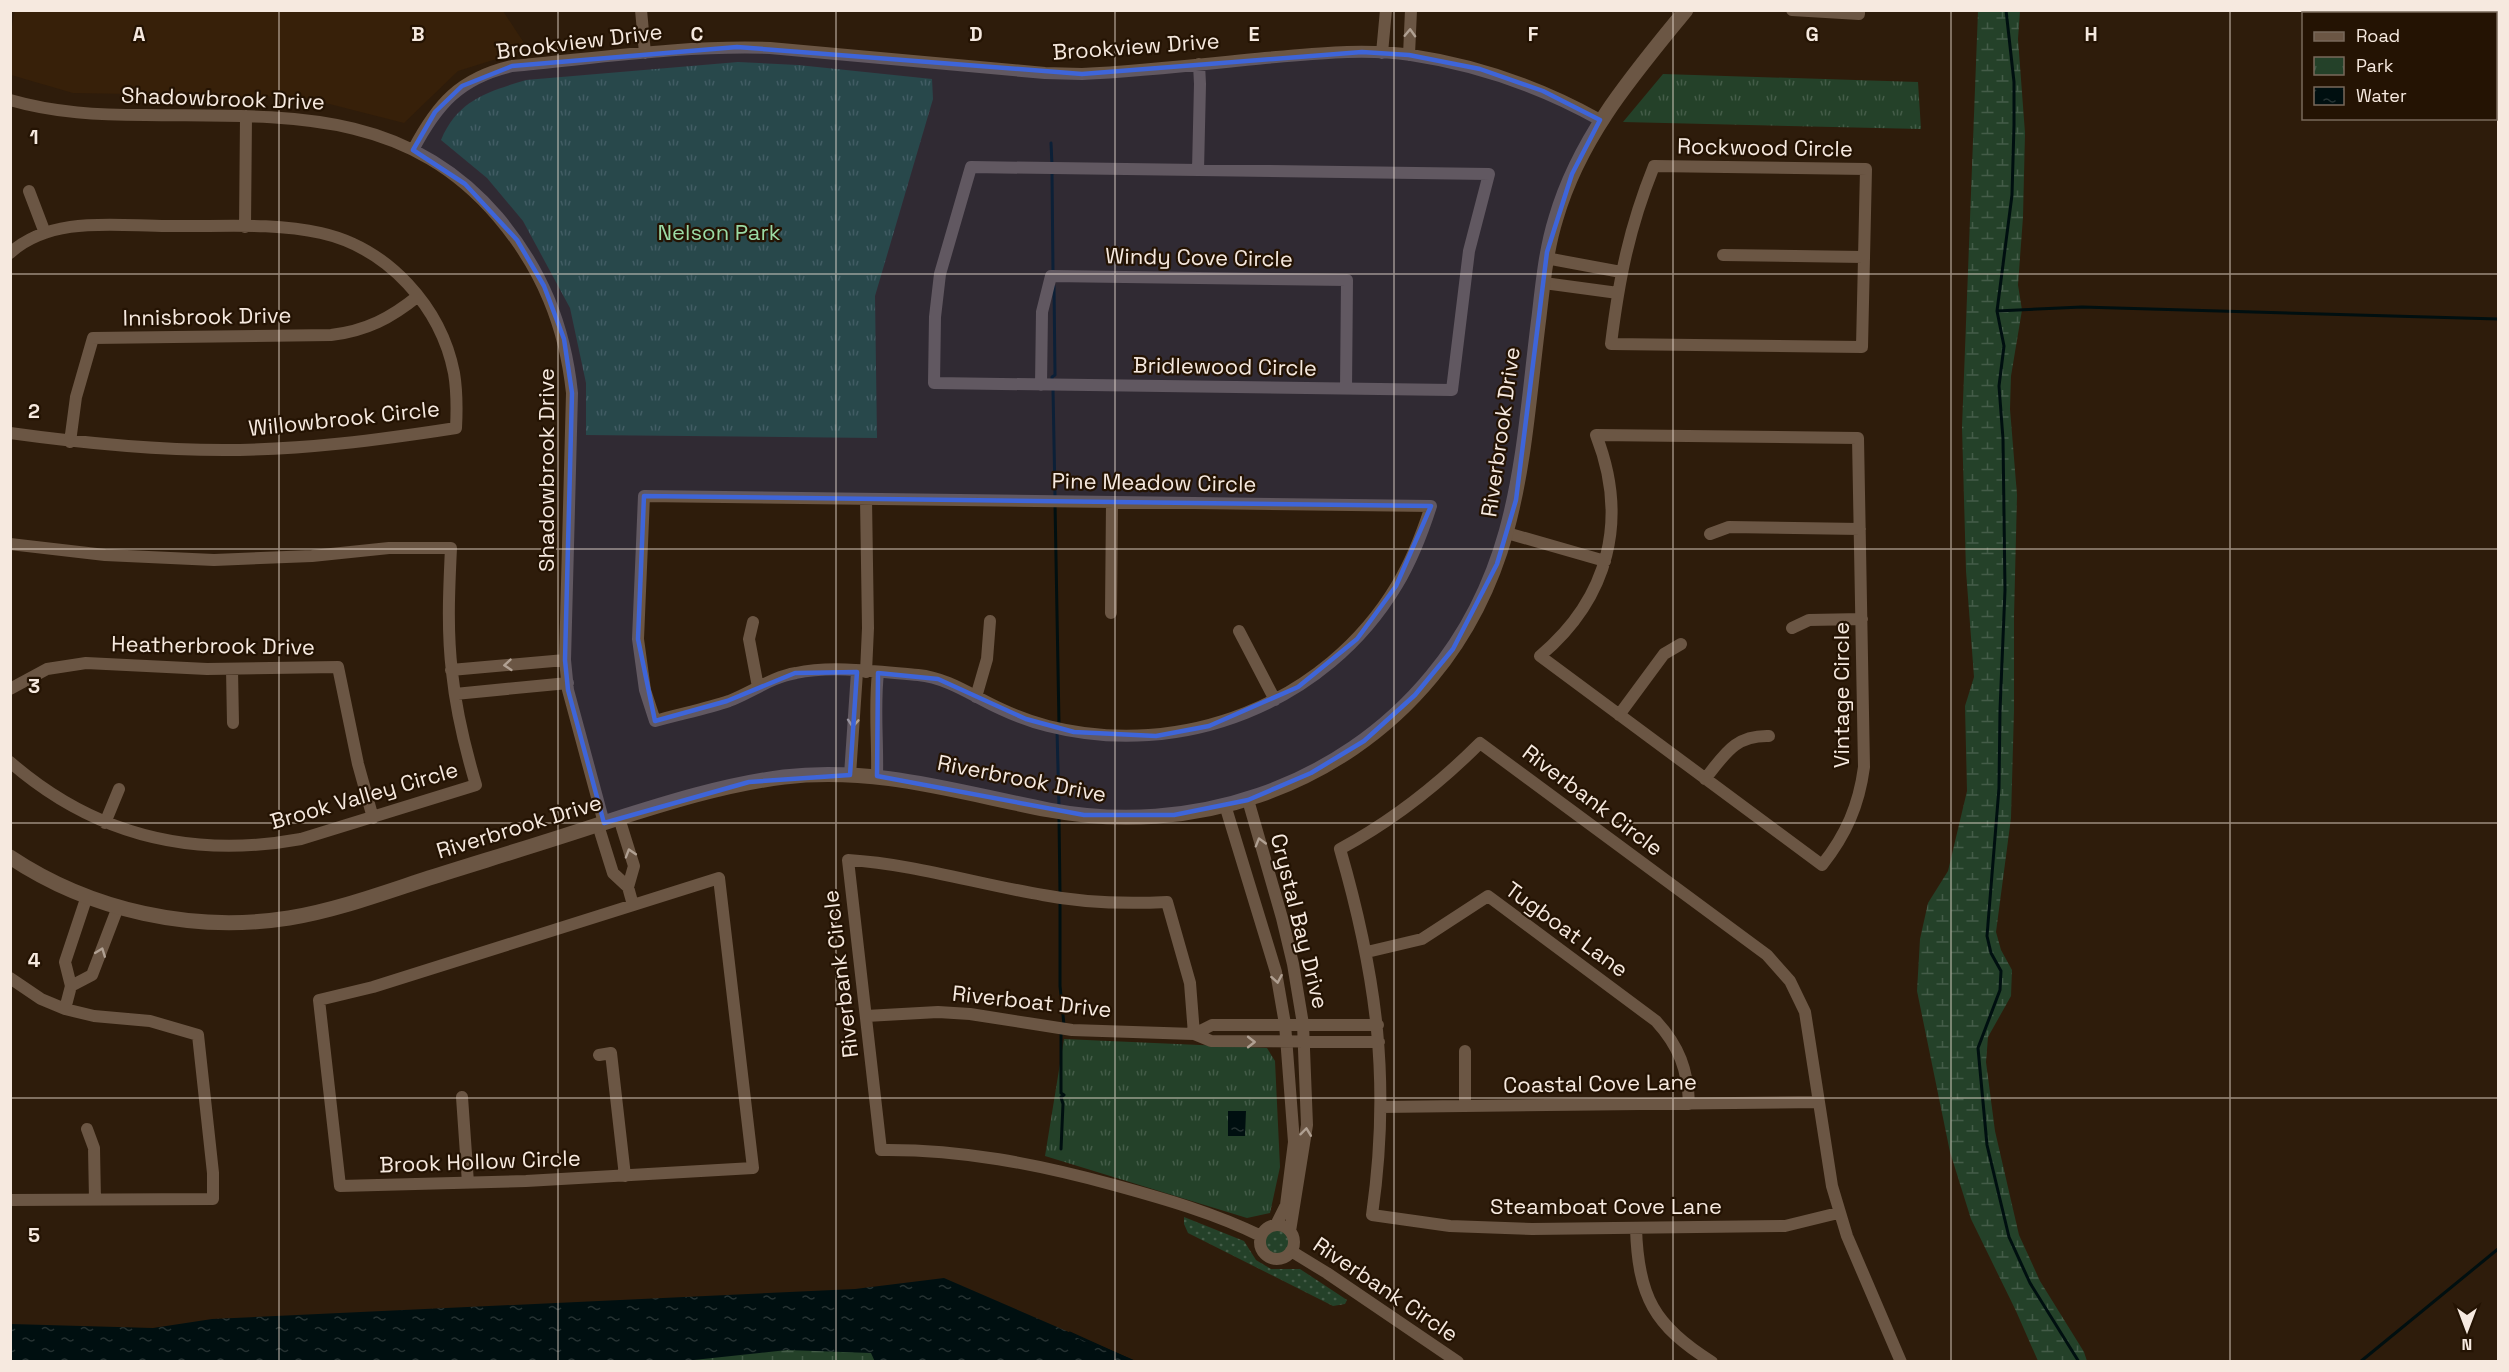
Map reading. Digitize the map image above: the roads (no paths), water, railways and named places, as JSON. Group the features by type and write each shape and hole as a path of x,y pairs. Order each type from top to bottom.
{"street":[{"path":"641,10 645,53"},
{"path":"1382,53 1386,10"},
{"path":"1409,55 1411,10"},
{"name":"Riverbrook Drive","path":"10,857 44,877 118,907 176,919 255,922 288,918 347,904 687,797 749,782 813,774 877,776 917,781 1084,815 1146,818 1225,806 1280,788 1335,760 1372,733 1415,695 1453,649 1467,627 1493,575 1508,533 1521,468 1546,258 1562,198 1583,149 1618,92 1686,10"},
{"path":"1792,10 1859,14 1859,10"},
{"name":"Brookview Drive","path":"412,150 424,127 448,97 462,86 488,73 512,66 699,48 770,48 1045,73 1082,74 1323,53 1409,55 1451,62 1512,80 1574,106 1600,120"},
{"path":"1198,170 1199,64"},
{"name":"Shadowbrook Drive","path":"10,100 35,107 84,114 246,116 315,120 345,125 372,133 412,150 465,184 486,203 517,240 544,286 564,339 572,393 565,660 567,683 607,822"},
{"path":"245,227 246,116"},
{"name":"Rockwood Circle","path":"1654,166 1866,169 1862,347 1611,344 1621,272 1634,218 1654,166"},
{"name":"Bridlewood Circle","path":"971,167 1489,174 1469,251 1452,390 1041,385 934,383 936,298 940,273 971,167"},
{"path":"29,191 45,233"},
{"name":"Willowbrook Circle","path":"10,253 30,239 45,233 83,225 302,229 345,240 379,258 394,270 418,296 435,323 448,352 457,397 456,428 360,442 260,449 182,449 70,442 10,433"},
{"path":"1723,255 1864,257"},
{"path":"1546,258 1621,272"},
{"path":"1592,290 1597,267"},
{"name":"Windy Cove Circle","path":"1041,385 1042,312 1051,276 1217,278 1347,280 1346,389"},
{"path":"1544,283 1618,293"},
{"name":"Innisbrook Drive","path":"70,442 76,397 93,338 350,333 384,321 418,296"},
{"name":"Vintage Circle","path":"1596,435 1858,438 1864,766 1861,788 1847,829 1822,865 1540,656 1571,627 1586,606 1605,561 1612,519 1612,496 1609,475 1596,435"},
{"name":"Pine Meadow Circle","path":"644,496 1112,502 1431,507 1409,562 1378,613 1337,657 1316,675 1275,700 1240,716 1209,726 1156,736 1128,737 1083,733 1047,726 1001,709 938,679 920,675 813,670 795,673 727,701 655,721 645,690 639,639 644,496"},
{"path":"866,499 867,672 878,717 877,776"},
{"path":"1111,613 1112,502"},
{"path":"1710,534 1729,527 1860,529"},
{"path":"1508,533 1605,561"},
{"name":"Brook Valley Circle","path":"10,544 105,555 214,560 312,556 389,548 451,548 449,613 451,670 454,694 476,785 301,839 244,847 188,845 158,840 105,823 55,797 10,762"},
{"path":"1791,628 1809,620 1862,619"},
{"path":"976,697 987,660 990,621"},
{"path":"753,622 749,639 758,687"},
{"path":"1239,631 1275,700"},
{"path":"1619,715 1664,654 1681,644"},
{"path":"451,670 565,660"},
{"name":"Heatherbrook Drive","path":"10,689 32,676 67,664 232,669 338,667 358,764 373,818"},
{"path":"232,669 233,723"},
{"path":"850,775 855,702 867,672"},
{"path":"454,694 567,683"},
{"path":"855,702 875,704"},
{"path":"1705,779 1738,741 1754,736 1769,736"},
{"name":"Riverbank Circle","path":"1372,1215 1380,1150 1382,1107 1378,1025 1367,952 1340,849 1379,827 1425,794 1480,742 1767,955 1790,981 1805,1012 1838,1213 1902,1362"},
{"path":"105,823 119,789"},
{"name":"Crystal Bay Drive","path":"1248,800 1285,930 1303,1024 1307,1125 1290,1231"},
{"name":"Crystal Bay Drive","path":"1225,806 1276,972 1285,1024 1294,1143 1286,1205 1276,1225"},
{"path":"607,822 634,866 628,887"},
{"path":"607,822 613,873 628,887 633,905"},
{"name":"Riverbank Circle","path":"1194,1034 1190,982 1167,902 1079,901 1043,896 910,866 848,860 881,1150 974,1154 1053,1168 1201,1210 1261,1236"},
{"name":"Brook Hollow Circle","path":"719,878 753,1168 625,1176 340,1186 319,1000 373,987 719,878"},
{"path":"65,1009 71,986 65,962 87,896"},
{"name":"Tugboat Lane","path":"1367,952 1422,939 1488,896 1656,1021 1669,1035 1684,1064 1688,1079 1689,1104"},
{"path":"71,986 92,975 118,907"},
{"path":"10,978 41,999 65,1009 94,1016 150,1021 198,1035 213,1173 213,1199 10,1200"},
{"name":"Riverboat Drive","path":"866,1016 938,1012 970,1014 1072,1029 1194,1034"},
{"path":"1194,1034 1212,1025 1378,1025"},
{"path":"1194,1034 1211,1041 1379,1041"},
{"path":"1465,1051 1465,1106"},
{"path":"599,1055 610,1053 625,1176"},
{"path":"462,1097 468,1183"},
{"name":"Coastal Cove Lane","path":"1382,1107 1819,1102"},
{"path":"87,1128 94,1148 95,1200"},
{"name":"Steamboat Cove Lane","path":"1372,1215 1492,1229 1785,1226 1838,1213"},
{"path":"1276,1225 1290,1231 1294,1241 1291,1251 1278,1259 1268,1256 1261,1248 1261,1236 1266,1229 1276,1225"},
{"path":"1636,1228 1640,1275 1654,1310 1678,1338 1712,1362"},
{"name":"Riverbank Circle","path":"1291,1251 1458,1362"}],"water":[{"path":"1228,1111 1246,1111 1245,1136 1228,1136"},
{"path":"944,1278 1136,1361 875,1362 871,1353 787,1350 675,1362 11,1361 11,1324 153,1328 212,1319 855,1289"}],"waterway":[{"path":"2006,10 2014,82 2012,195 1997,311 2004,346 1999,386 2003,439 2005,590 1999,788 1987,936 1991,953 2001,971 2000,990 1978,1048 1987,1145 2009,1237 2030,1283 2079,1362"},
{"path":"1051,143 1052,165"},
{"path":"1052,172 1053,273"},
{"path":"1052,382 1052,377 1055,375 1054,286"},
{"path":"1997,311 2082,307 2498,319"},
{"path":"1053,389 1055,496"},
{"path":"1055,503 1059,724"},
{"path":"1057,730 1059,807"},
{"path":"1059,817 1060,894"},
{"path":"1060,901 1060,986 1064,1025"},
{"path":"1061,1031 1061,1093 1064,1095 1061,1097 1063,1104 1061,1149"},
{"path":"2360,1362 2498,1249"},
{"path":"1070,1333 1134,1362"}],"park label":[{"name":"Nelson Park","path":"719,232"}]}
